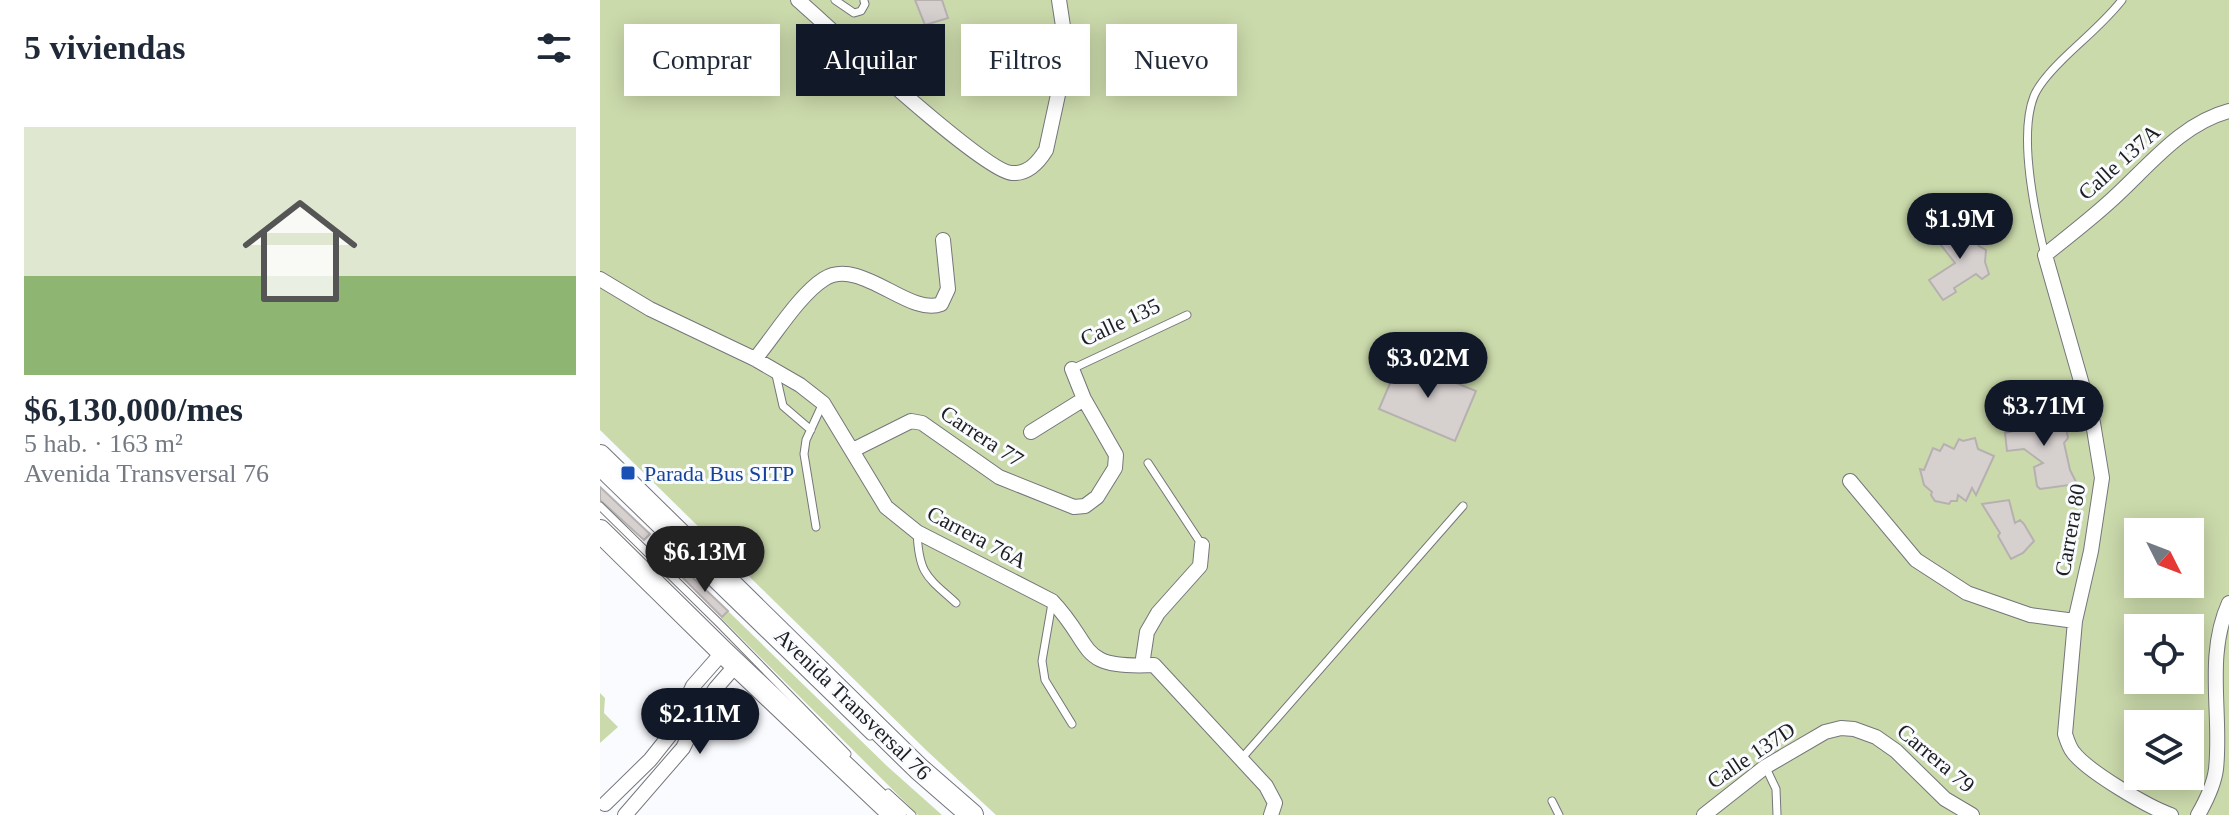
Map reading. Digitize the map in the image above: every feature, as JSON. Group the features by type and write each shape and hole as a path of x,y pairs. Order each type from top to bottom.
{"main road":[{"name":"Avenida Transversal 76","path":"600,456 908,759 972,815"},
{"path":"600,531 895,815"}],"street":[{"path":"798,0 949,132 996,169 1011,173 1025,171 1038,162 1046,150 1066,46 1059,0"},
{"name":"Calle 137A","path":"2045,255 2107,204 2174,141 2211,116 2229,111"},
{"path":"755,359 814,287 835,273 857,276 926,306 941,304 948,289 943,240"},
{"name":"Carrera 80","path":"2045,255 2093,423 2102,478 2091,551 2075,621 2065,734 2073,751 2089,767 2157,810 2171,815"},
{"name":"Carrera 76A","path":"600,279 650,309 755,359 823,403 886,507 917,532 1052,601 1069,619 1082,645 1096,659 1113,664 1154,665 1266,786 1275,803 1271,815"},
{"path":"1031,432 1084,399 1072,369"},
{"name":"Carrera 77","path":"853,450 911,421 922,423 999,477 1074,507 1085,506 1097,497 1115,468 1116,455 1084,399"},
{"path":"1850,481 1916,560 1967,593 2030,615 2075,621"},
{"path":"1142,665 1147,632 1158,613 1200,566 1202,545"},
{"path":"2198,815 2209,795 2216,770 2215,649 2229,603"},
{"path":"607,807 670,735 693,686 730,658"},
{"path":"625,815 683,748 730,658"},
{"name":"Carrera 79","path":"1825,732 1854,729 1876,737 1896,751 1945,799 1972,815"},
{"name":"Calle 137D","path":"1704,815 1765,767 1825,732"},
{"path":"650,760 661,773"}],"lane":[{"path":"835,0 854,13 861,11 864,1"},
{"name":"Carrera 80","path":"2045,255 2031,196 2029,117 2035,93 2059,63 2122,0"},
{"name":"Calle 135","path":"1072,369 1187,315"},
{"path":"774,370 783,406 811,430"},
{"path":"816,527 804,454 823,403"},
{"path":"1148,463 1202,545"},
{"path":"600,474 872,738"},
{"path":"600,506 856,764"},
{"path":"1240,760 1463,506"},
{"path":"917,532 919,562 923,571 956,603"},
{"path":"1052,601 1043,671 1045,680 1072,724"},
{"path":"903,767 936,796"},
{"path":"1765,767 1776,789 1777,815"},
{"path":"878,784 912,815"},
{"path":"1552,801 1559,815"}],"green space":[{"path":"600,0 2229,0 2229,815 996,815 600,430"},
{"path":"728,611 887,766 942,815 918,815 721,618"},
{"path":"600,693 605,698 604,713 618,727 600,743"}],"building":[{"path":"915,0 942,0 948,18 925,24"},
{"path":"1965,224 1979,246 1986,250 1985,262 1989,274 1982,279 1976,274 1954,288 1956,292 1943,300 1929,280 1955,263 1941,245 1939,235 1956,225 1960,228"},
{"path":"1400,360 1476,391 1455,441 1379,409"},
{"path":"2053,414 2053,417 2064,416 2068,438 2064,443 2070,470 2077,484 2040,489 2034,467 2043,463 2024,449 2007,451 2005,433 2013,431 2011,421"},
{"path":"1975,438 1978,449 1994,456 1976,495 1972,488 1966,501 1958,495 1957,501 1949,504 1935,501 1932,492 1924,485 1920,469 1924,470 1933,448 1940,451 1944,444 1954,449 1959,439"},
{"path":"600,487 650,534 644,540 600,500"},
{"path":"2009,500 2015,523 2020,520 2034,541 2023,553 2011,559 1982,504"},
{"path":"686,571 728,611 722,617 681,576"}],"place":[{"name":"Parada Bus SITP","path":"628,473"}]}
